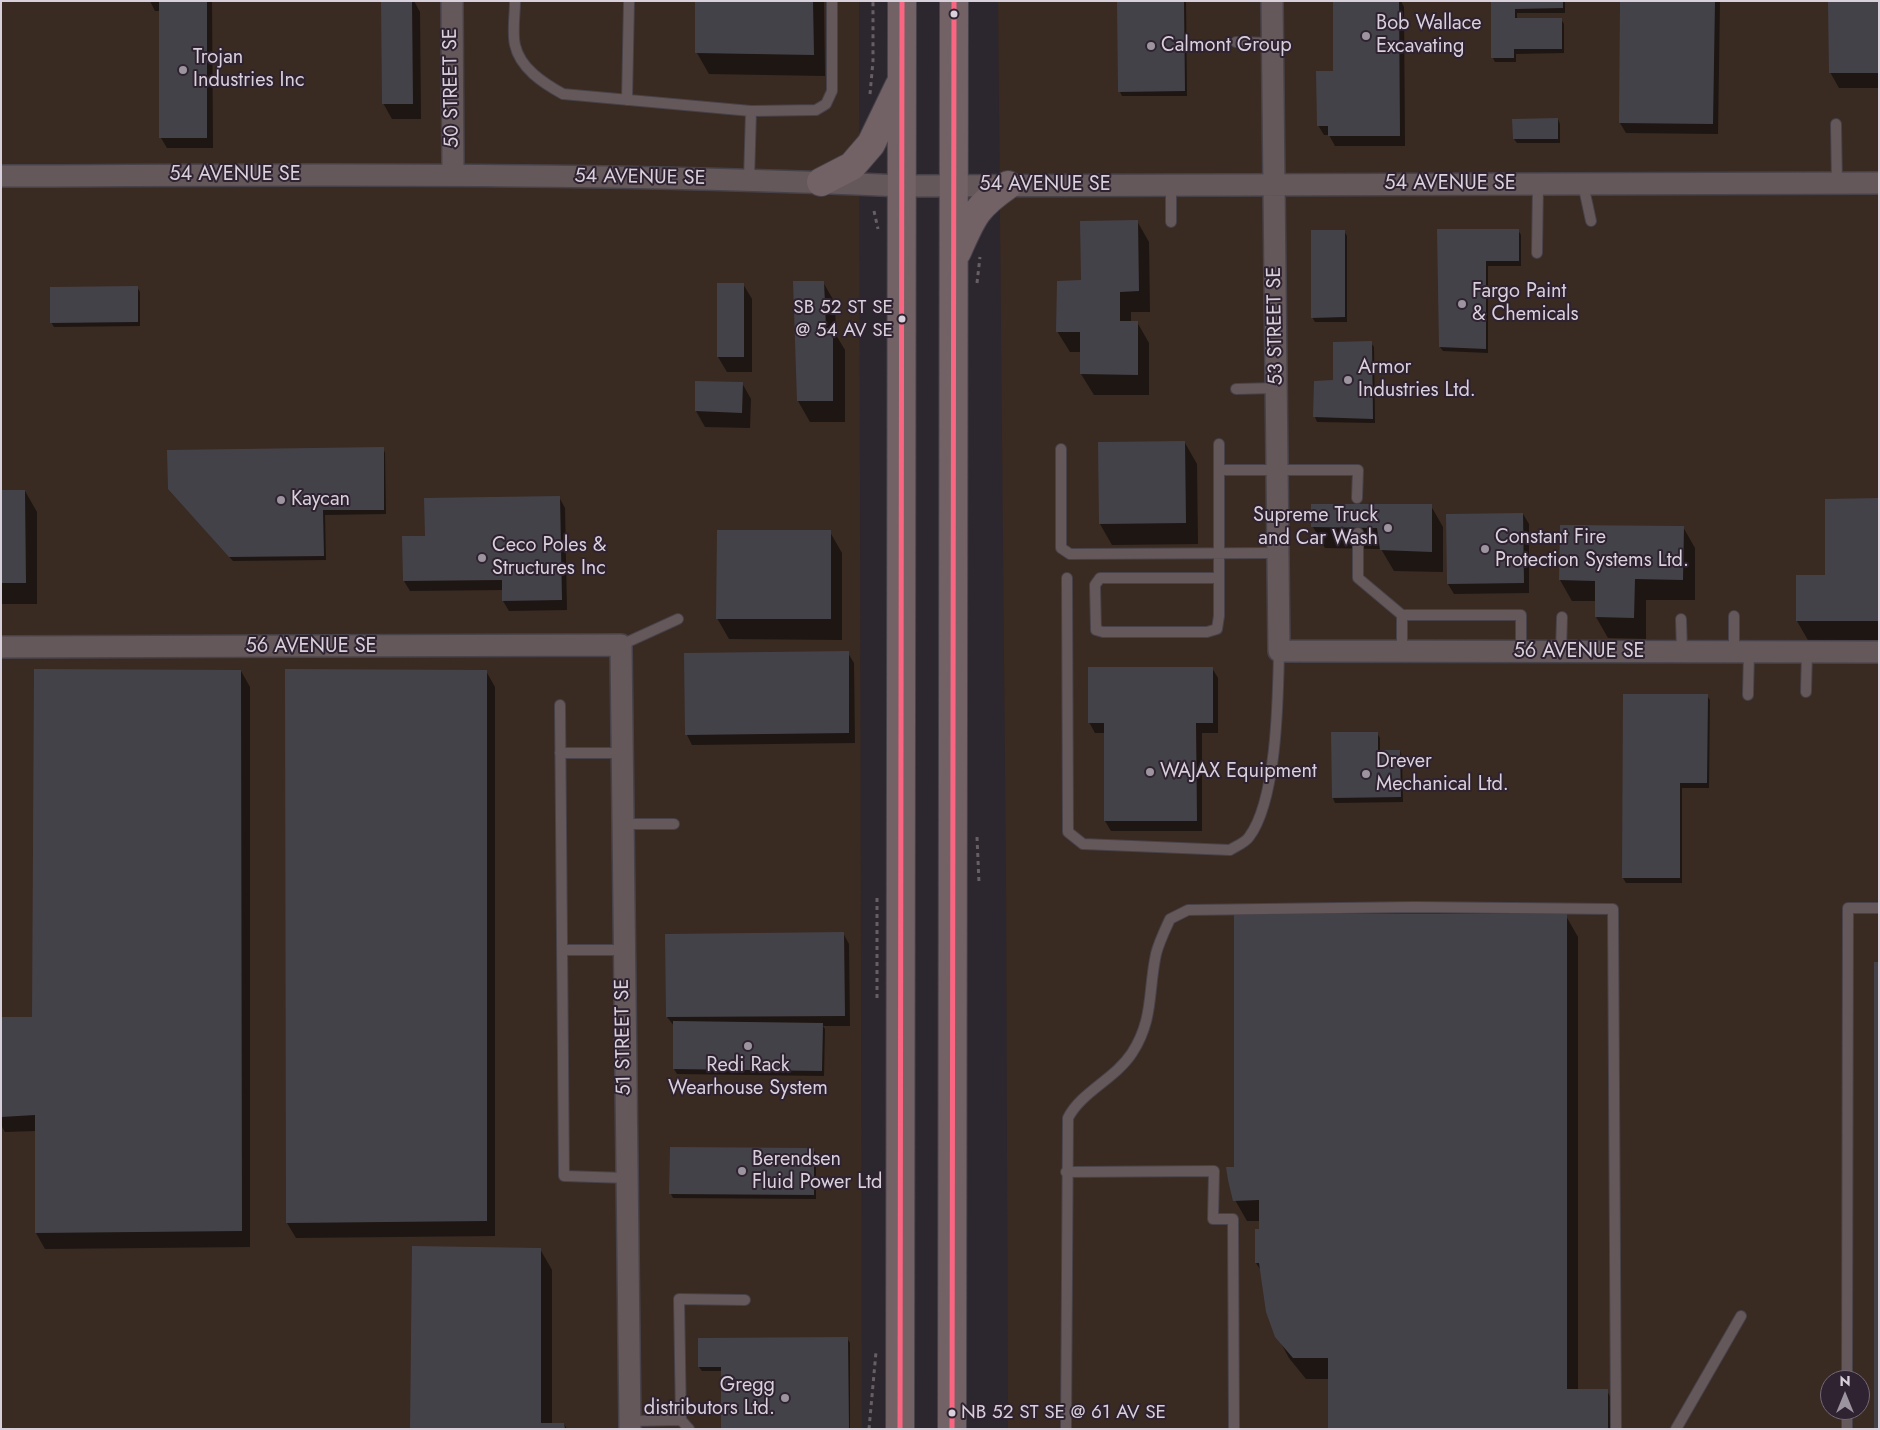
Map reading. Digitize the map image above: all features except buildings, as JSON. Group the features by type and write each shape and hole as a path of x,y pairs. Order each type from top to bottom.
{"main road":[{"path":"900,1429 902,1"},
{"path":"952,1429 954,1"},
{"path":"821,182 852,166 871,144 902,81"},
{"path":"954,260 973,216 985,201 1008,185"}],"street":[{"name":"50 STREET SE","path":"452,1 453,174"},
{"name":"53 STREET SE","path":"1272,1 1279,651"},
{"name":"54 AVENUE SE","path":"1,176 453,174 750,180 902,186 1879,184"},
{"name":"56 AVENUE SE","path":"1,646 620,645"},
{"name":"51 STREET SE","path":"620,645 630,1425"},
{"name":"56 AVENUE SE","path":"1279,651 1879,652"}],"lane":[{"path":"515,1 515,45 523,63 544,84 563,94 750,111 816,110 826,104 832,91 832,1"},
{"path":"627,100 629,1"},
{"path":"1236,42 1273,43"},
{"path":"750,111 750,180"},
{"path":"1836,124 1837,184"},
{"path":"1537,253 1538,184"},
{"path":"1583,184 1591,221"},
{"path":"1171,185 1171,222"},
{"path":"1236,389 1276,388"},
{"path":"1219,444 1219,578 1217,629 1207,632 1103,632 1096,630 1095,585 1100,578 1219,578"},
{"path":"1062,449 1062,548 1070,554 1278,553"},
{"path":"1219,470 1358,470 1357,498"},
{"path":"1358,533 1358,578 1402,614 1521,615 1521,652"},
{"path":"1067,578 1068,832 1083,844 1230,850 1248,838 1264,808 1277,720 1279,651"},
{"path":"1402,614 1402,651"},
{"path":"1734,616 1748,695"},
{"path":"1561,652 1562,617"},
{"path":"620,645 678,618"},
{"path":"1681,618 1682,652"},
{"path":"1806,692 1807,652"},
{"path":"560,705 564,1176 627,1178"},
{"path":"560,753 622,753"},
{"path":"622,824 674,824"},
{"path":"1066,1429 1066,1172 1068,1118 1074,1106 1112,1076 1132,1054 1148,1021 1156,953 1170,919 1188,910 1416,907 1613,909 1616,1429"},
{"path":"1847,1370 1848,908 1879,908"},
{"path":"562,950 623,950"},
{"path":"1066,1172 1214,1171 1214,1219 1233,1219 1234,1429"},
{"path":"689,1429 681,1420 679,1299 745,1300"},
{"path":"1676,1429 1741,1316"},
{"path":"630,1425 681,1420"}],"path":[{"path":"868,103 873,62 872,1"}],"shaded area":[{"path":"1,1 859,1 862,1429 1,1429"},
{"path":"998,1 1879,1 1879,1429 1008,1429 1006,883"}],"transit line":[{"path":"900,1429 902,1"},
{"path":"952,1429 954,1"}],"place":[{"name":"Bob Wallace Excavating","path":"1366,36"},
{"name":"Calmont Group","path":"1151,46"},
{"name":"Trojan Industries Inc","path":"183,70"},
{"name":"Fargo Paint & Chemicals","path":"1462,304"},
{"name":"SB 52 ST SE @ 54 AV SE","path":"902,319"},
{"name":"Armor Industries Ltd.","path":"1348,380"},
{"name":"Kaycan","path":"281,500"},
{"name":"Supreme Truck and Car Wash","path":"1388,528"},
{"name":"Constant Fire Protection Systems Ltd.","path":"1485,549"},
{"name":"Ceco Poles & Structures Inc","path":"482,558"},
{"name":"WAJAX Equipment","path":"1150,772"},
{"name":"Drever Mechanical Ltd.","path":"1366,774"},
{"name":"Redi Rack Wearhouse System","path":"748,1046"},
{"name":"Berendsen Fluid Power Ltd","path":"742,1171"},
{"name":"Gregg distributors Ltd.","path":"785,1398"},
{"name":"NB 52 ST SE @ 61 AV SE","path":"952,1413"}]}
